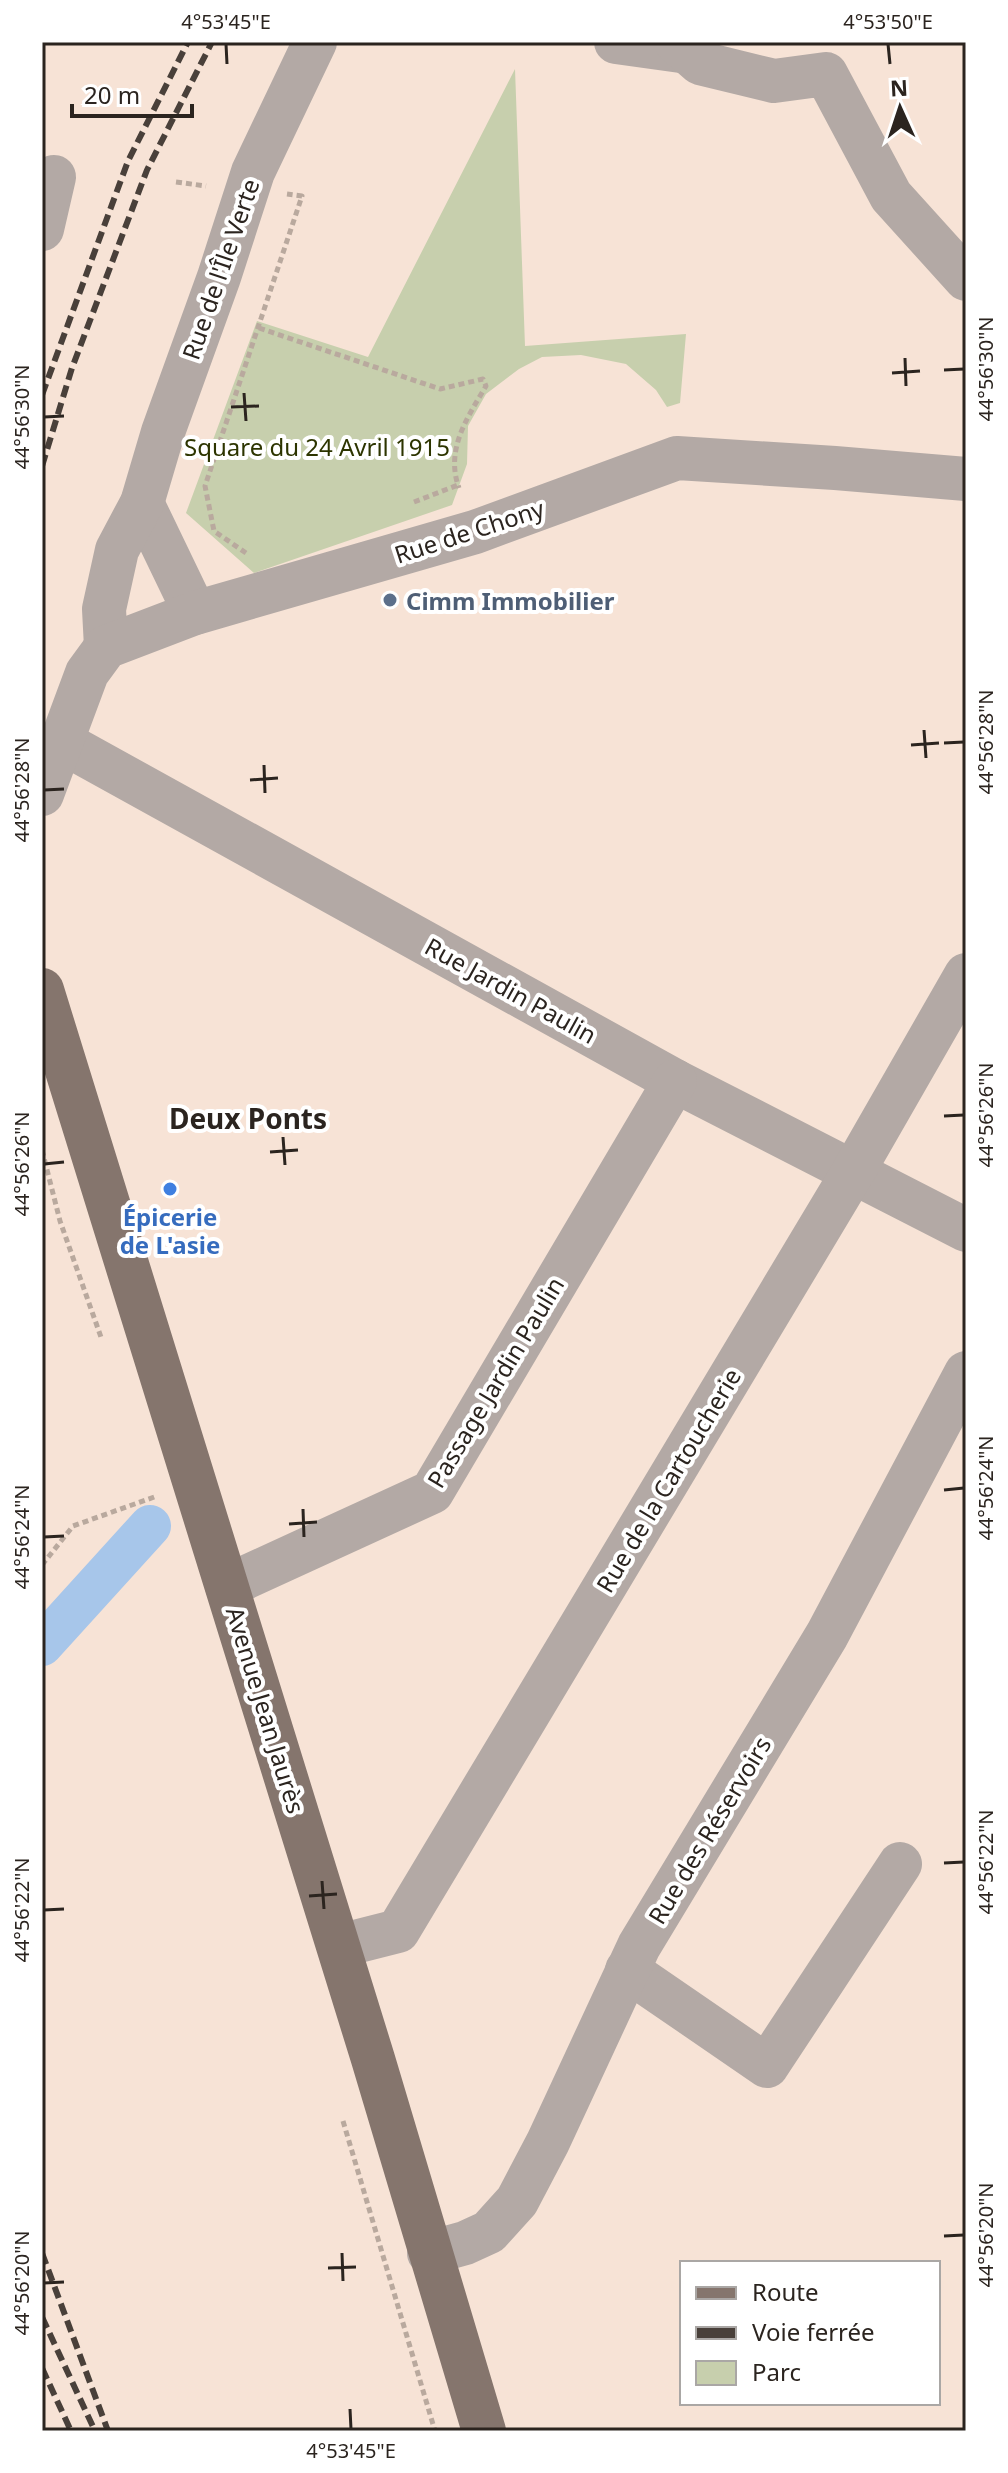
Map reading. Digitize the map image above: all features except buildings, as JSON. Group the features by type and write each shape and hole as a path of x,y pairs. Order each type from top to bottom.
{"main road":[{"name":"Avenue Jean Jaurès","path":"42,990 339,1946 484,2431"}],"street":[{"name":"Rue de l'Île Verte","path":"106,647 104,609 117,550 142,503 163,432 253,172 315,42"},
{"path":"616,42 682,47 700,63 774,81 826,58 891,196 966,279"},
{"name":"Rue de Chony","path":"106,647 195,613 475,532 677,458 966,479"},
{"path":"142,503 195,613"},
{"path":"49,766 87,673 106,647"},
{"name":"Rue Jardin Paulin","path":"49,766 966,1230"},
{"name":"Rue de la Cartoucherie","path":"339,1946 398,1931 853,1172 966,975"},
{"name":"Passage Jardin Paulin","path":"227,1586 432,1492 675,1081"},
{"name":"Rue des Réservoirs","path":"429,2253 465,2243 489,2232 517,2201 548,2142 639,1946 827,1635 966,1373"},
{"path":"627,1970 767,2066 900,1864"}],"path":[{"path":"214,531 205,486 302,196 248,190"},
{"path":"259,328 440,389 483,379 486,386 460,429 453,473 475,532"},
{"path":"42,1565 73,1526 197,1484"}],"green space":[{"name":"Square du 24 Avril 1915","path":"515,69 525,346 686,334 680,403 667,407 656,390 626,364 581,355 542,357 519,369 486,394 468,426 467,464 452,505 254,573 186,513 257,321 368,357"}],"waterway":[{"path":"42,1645 150,1526"}],"railway":[{"path":"42,395 128,161 188,42"},
{"path":"42,466 72,368 147,170 212,42"},
{"path":"42,2253 108,2431"},
{"path":"42,2317 95,2431"},
{"path":"42,2368 71,2431"}],"place":[{"name":"Cimm Immobilier","path":"390,600"},
{"name":"Épicerie de L'asie","path":"170,1189"}],"district":[{"name":"Deux Ponts","path":"248,1118"}]}
